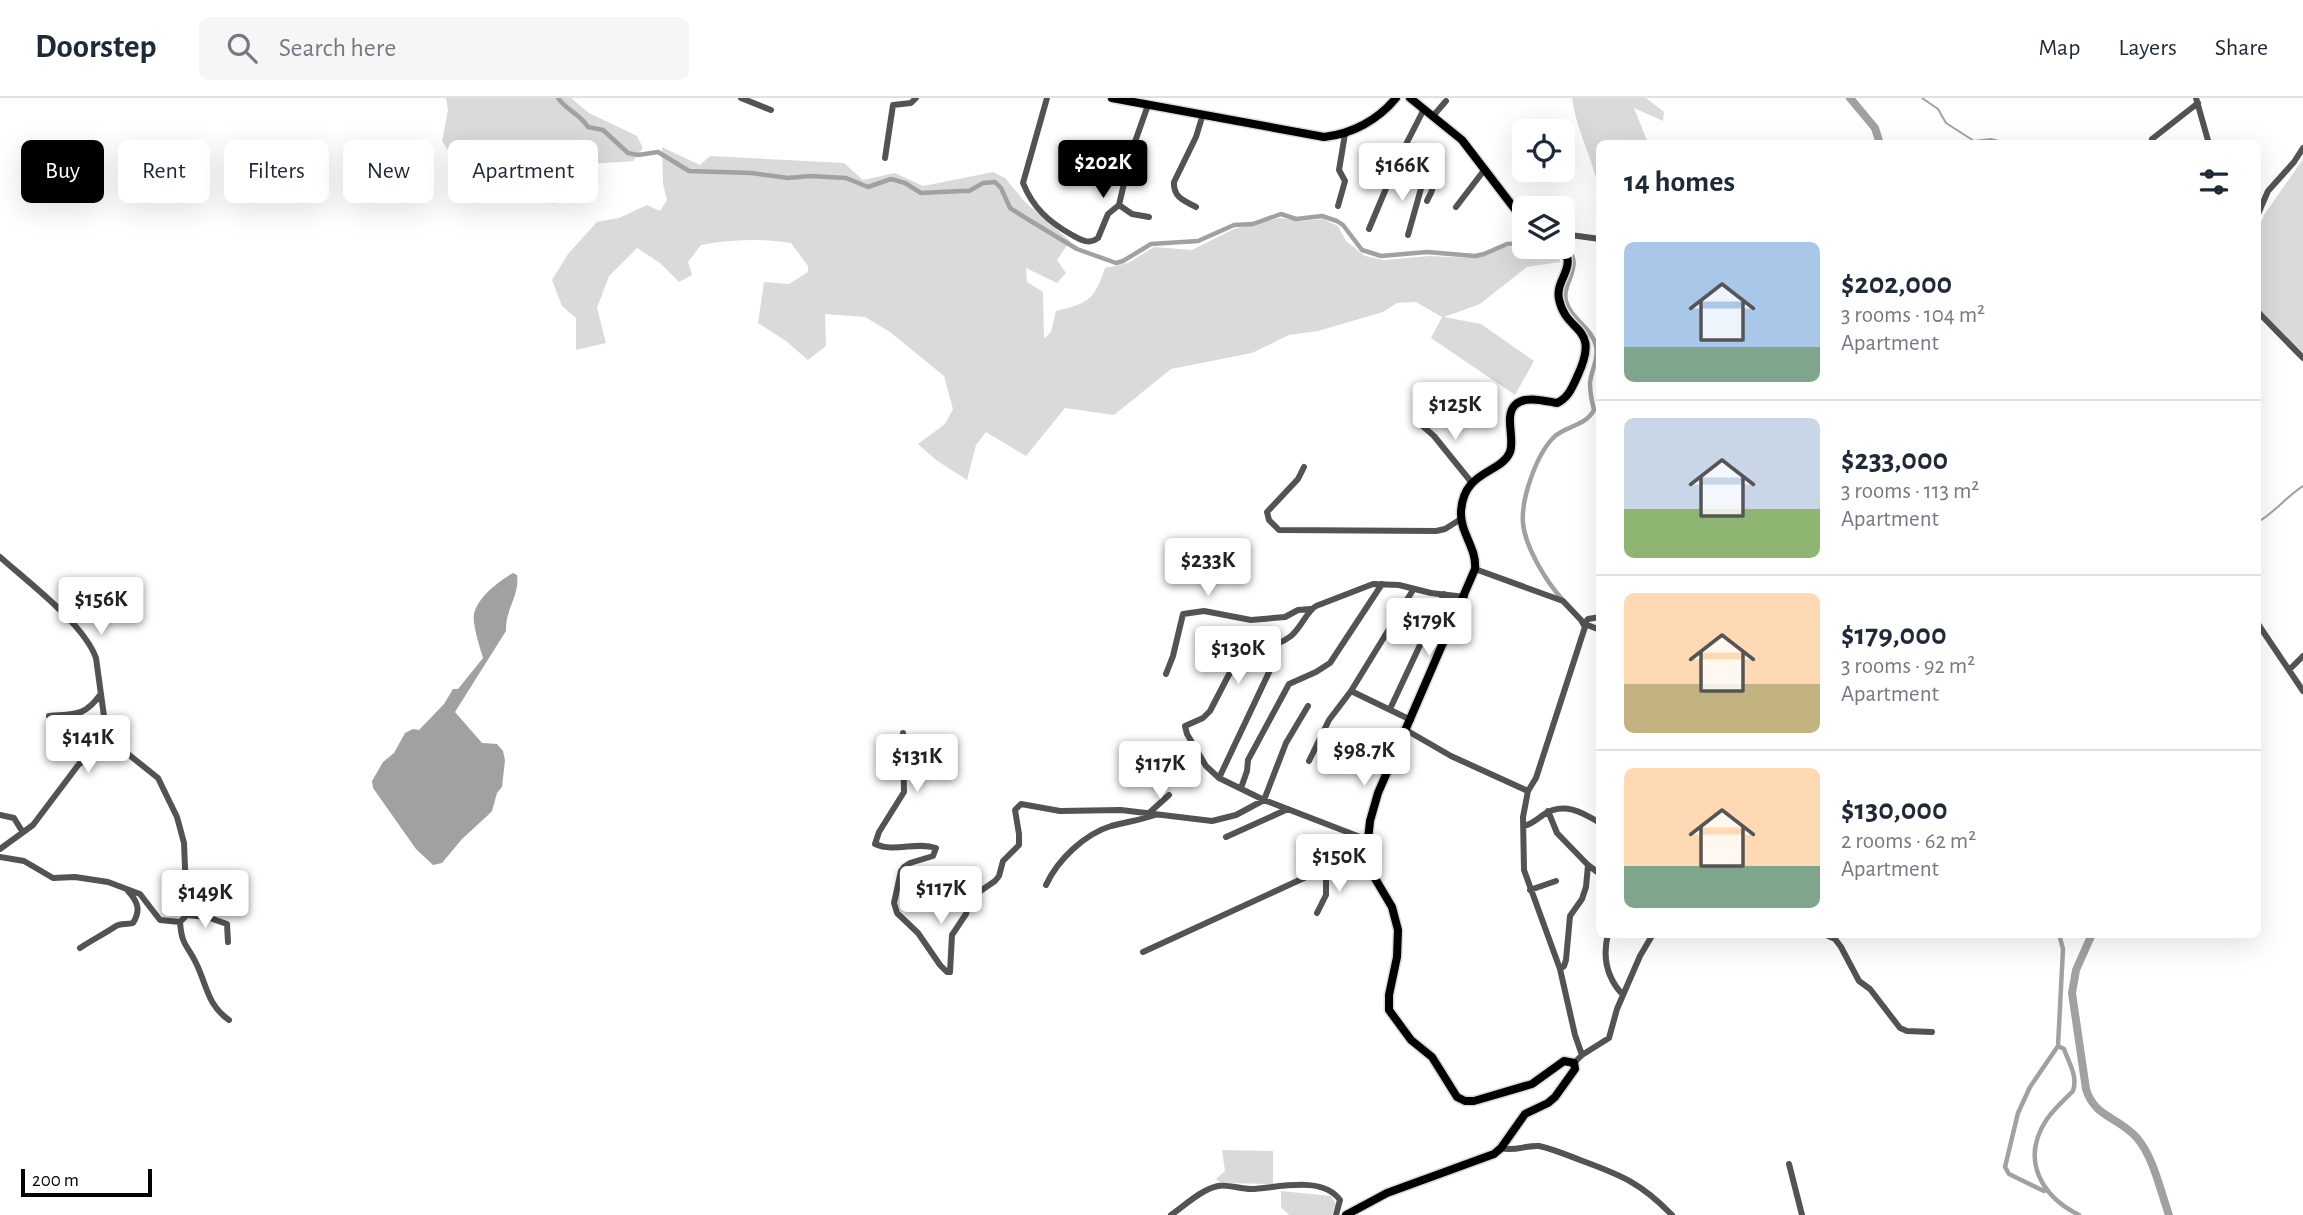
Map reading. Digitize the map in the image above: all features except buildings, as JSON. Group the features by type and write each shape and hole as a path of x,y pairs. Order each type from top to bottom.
{"main road":[{"path":"1112,98 1313,136 1345,134 1377,116 1396,98"},
{"path":"1409,98 1462,140 1512,205"},
{"path":"1346,1215 1387,1193 1487,1158 1501,1148 1525,1114 1555,1097 1575,1069 1574,1063 1564,1061 1532,1084 1474,1101 1457,1097 1432,1057 1411,1040 1389,1010 1398,930 1392,907 1370,870 1367,844 1378,793 1475,569 1476,558 1461,519 1462,507 1472,483 1505,460 1509,454 1513,407 1523,400 1557,403 1562,401 1573,385 1585,358 1584,337 1564,312 1559,298 1568,259"}],"street":[{"path":"741,98 771,110"},
{"path":"885,158 893,105 911,103 916,98"},
{"path":"1047,98 1023,183 1034,204 1055,225 1089,242 1098,238 1108,214 1119,205 1129,160 1148,106"},
{"path":"2152,139 2197,100 2207,140"},
{"path":"1433,116 1446,101"},
{"path":"1369,229 1398,160 1424,109"},
{"path":"1196,207 1180,199 1173,188 1196,137 1203,114"},
{"path":"1338,206 1345,181 1339,170 1345,134"},
{"path":"2261,207 2268,191 2294,163 2303,148"},
{"path":"1398,160 1424,178 1432,188 1427,201"},
{"path":"1456,207 1485,169"},
{"path":"1408,235 1424,178"},
{"path":"1119,205 1132,214 1149,216"},
{"path":"1575,236 1596,238"},
{"path":"2261,315 2303,358"},
{"path":"1418,422 1434,436 1472,483"},
{"path":"1304,467 1298,478 1267,512 1267,517 1279,530 1436,531 1461,519"},
{"path":"0,557 86,638 96,658 107,737 100,754"},
{"path":"1475,569 1563,601 1596,628"},
{"path":"1166,674 1184,614 1204,611 1251,620 1286,617 1298,610 1311,609 1373,584 1465,597"},
{"path":"1241,788 1248,760 1289,684 1330,663 1382,584"},
{"path":"1310,761 1329,720 1351,691 1413,590"},
{"path":"1390,709 1444,594"},
{"path":"1311,609 1292,636 1275,645 1238,657 1210,711 1203,718 1185,726 1206,765 1219,778 1367,844"},
{"path":"1586,622 1596,618"},
{"path":"1582,1055 1560,969 1524,870 1524,826 1528,792 1536,778 1586,622"},
{"path":"2261,628 2303,691"},
{"path":"1219,778 1271,668 1270,664 1248,653"},
{"path":"2289,670 2303,656"},
{"path":"1351,691 1410,720"},
{"path":"49,716 81,713 92,706 100,695"},
{"path":"903,733 904,792 875,844 890,849 929,846 936,848 933,856 910,863 901,871 894,903 897,914 918,933 940,965 950,972 952,935 964,918 969,902 973,896 995,881 1003,861 1018,845 1019,834 1015,816 1017,807 1021,804 1060,811 1121,810 1212,821 1236,815 1264,800 1286,743 1308,706"},
{"path":"1406,730 1443,752 1528,792"},
{"path":"0,849 33,825 79,764 100,754 123,750 149,769 162,783 183,836 188,898 187,915 180,922"},
{"path":"1046,885 1063,859 1098,831 1152,814 1169,795"},
{"path":"1524,826 1548,811 1562,808 1577,810 1596,821"},
{"path":"1226,837 1288,809"},
{"path":"1548,811 1557,833 1596,871"},
{"path":"0,815 14,818 22,831"},
{"path":"1143,952 1326,869 1367,844"},
{"path":"0,857 24,861 53,878 100,880 127,889 142,896 160,920 180,922"},
{"path":"1560,969 1566,960 1570,916 1582,900 1588,865"},
{"path":"1317,913 1326,895 1326,869"},
{"path":"1530,890 1556,881"},
{"path":"80,948 100,935 107,934 117,925 133,923 138,914 138,904 127,889"},
{"path":"187,915 207,917 228,924 228,942"},
{"path":"180,922 182,942 195,960 208,999 229,1020"},
{"path":"1607,938 1607,969 1613,983 1623,995"},
{"path":"1574,1063 1609,1038 1611,1024 1623,995 1651,938"},
{"path":"1833,938 1841,947 1859,981 1870,989 1900,1028 1907,1031 1932,1032"},
{"path":"1501,1148 1507,1150 1525,1146 1540,1147 1623,1176 1648,1191 1672,1215"},
{"path":"1789,1164 1802,1215"},
{"path":"1171,1215 1211,1189 1222,1185 1251,1189 1316,1187 1333,1192 1340,1200 1336,1215"}],"shaded area":[{"path":"446,98 571,98 589,113 637,136 643,148 633,161 598,163 598,140 448,140 448,150 442,141 448,110"},
{"path":"1572,98 1646,98 1664,112 1663,121 1634,108 1647,140 1596,140 1596,178"},
{"path":"662,147 700,165 710,156 844,163 863,180 895,173 923,186 993,172 1005,178 1024,201 1070,241 1057,260 1066,273 1057,283 1026,268 1027,282 1043,292 1044,339 1051,332 1056,311 1089,298 1105,268 1128,263 1154,247 1192,250 1234,229 1279,218 1301,221 1323,219 1338,226 1346,241 1365,256 1384,260 1429,256 1474,258 1512,247 1512,259 1560,259 1560,262 1527,267 1480,304 1444,317 1481,324 1534,361 1515,395 1431,338 1442,317 1416,302 1397,303 1383,312 1318,331 1289,335 1252,353 1171,369 1114,415 1065,408 1026,456 986,432 976,445 967,480 936,460 918,444 945,424 953,409 944,376 890,332 865,317 825,314 826,346 808,360 786,341 758,323 764,282 789,284 808,272 808,266 791,243 746,240 701,245 688,262 692,275 679,282 660,263 637,248 609,276 597,308 606,343 576,350 576,318 562,306 552,280 568,254 597,222 619,218 647,205 660,211 667,200 663,184"},
{"path":"2303,159 2303,357 2261,316 2261,223"},
{"path":"513,573 517,575 517,583 506,631 455,712 482,743 497,744 503,751 505,760 502,787 497,793 492,811 462,839 442,863 433,865 416,849 373,788 372,781 383,762 394,753 405,733 413,729 419,730 483,658 475,629 476,608 484,596"},
{"path":"1222,1150 1273,1151 1273,1184 1221,1183 1216,1179 1225,1171"},
{"path":"1281,1191 1331,1196 1336,1204 1332,1215 1289,1215 1281,1207"}],"waterway":[{"path":"558,98 588,127 603,130 628,153 638,155 658,152 689,171 751,173 788,178 846,178 868,187 891,179 905,183 921,193 969,191 983,183 995,182 1001,188 1010,208 1077,249 1116,263 1151,244 1198,241 1234,225 1253,224 1281,214 1296,219 1322,216 1337,221 1362,250 1381,256 1427,252 1475,256 1512,244"},
{"path":"1850,98 1875,128 1879,140"},
{"path":"1922,98 1938,109 1946,123 1972,140"},
{"path":"1982,140 1995,140"},
{"path":"1563,600 1532,553 1525,533 1523,513 1531,478 1547,445 1559,433 1581,423 1594,410 1590,383 1596,346 1590,334 1572,313 1565,294 1573,259"},
{"path":"2261,520 2303,486"},
{"path":"2060,938 2063,949 2058,1046 2064,1049 2074,1085 2073,1091 2047,1119 2039,1134 2035,1162 2045,1187 2054,1198 2079,1215"},
{"path":"2090,938 2076,970 2072,993 2086,1089 2095,1106 2130,1131 2143,1146 2169,1215"},
{"path":"2044,1191 2009,1174 2005,1167 2018,1113 2030,1087 2058,1046"}]}
